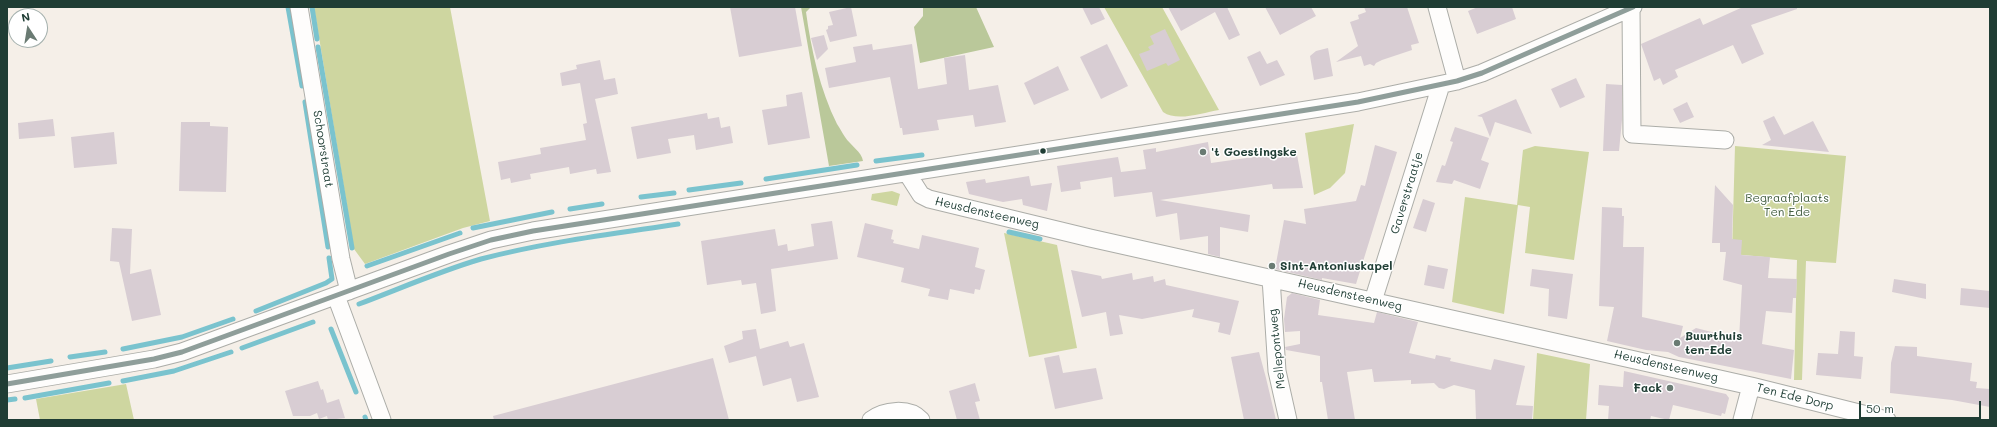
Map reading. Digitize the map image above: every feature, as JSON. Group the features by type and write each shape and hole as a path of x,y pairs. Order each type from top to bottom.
{"street":[{"name":"Schoorstraat","path":"299,7 341,258 343,293 382,420"},
{"path":"1437,7 1448,83"},
{"path":"7,384 154,359 182,352 484,242 533,231 1364,101 1448,83 1482,73 1632,8 1632,134 1725,140"},
{"name":"Gaverstraatje","path":"1373,300 1448,83"},
{"name":"Heusdensteenweg","path":"907,173 921,195 929,199 1090,238 1373,300 1751,386"},
{"name":"Mellepontweg","path":"1271,278 1277,371 1288,420"},
{"path":"1742,420 1751,386"},
{"name":"Ten Ede Dorp","path":"1751,386 1887,420"},
{"path":"871,420 876,416 908,411 921,420"}],"green space":[{"path":"314,7 450,7 490,221 463,228 365,264 354,249"},
{"path":"801,7 811,7 806,12 811,40 817,69 831,111 847,140 858,152 863,161 829,166"},
{"path":"923,7 976,7 994,47 920,63 914,27 923,16"},
{"path":"1104,7 1162,7 1219,110 1182,117 1169,115 1163,112"},
{"path":"1354,124 1345,173 1330,188 1314,195 1305,133"},
{"path":"1535,146 1589,152 1574,260 1525,253 1530,207 1518,205 1504,314 1452,302 1465,197 1517,205 1523,150"},
{"name":"Begraafplaats Ten Ede","path":"1735,146 1846,156 1836,263 1806,261 1802,380 1794,380 1797,260 1732,254"},
{"path":"892,191 900,194 897,206 871,200 872,194"},
{"path":"1004,233 1057,245 1077,348 1029,357"},
{"path":"1537,353 1590,364 1586,420 1533,420"},
{"path":"126,384 134,420 40,420 36,399"}],"building":[{"path":"730,7 795,7 802,46 739,57"},
{"path":"851,7 857,36 830,42 826,30 828,29 828,26 833,25 829,12"},
{"path":"1082,7 1099,7 1105,19 1091,25"},
{"path":"1168,7 1227,7 1240,35 1229,40 1215,12 1181,31"},
{"path":"1265,7 1311,7 1316,16 1280,35"},
{"path":"1364,7 1407,7 1419,43 1411,45 1412,50 1382,60 1374,66 1370,64 1364,66 1361,56 1336,62 1358,46 1350,22 1359,19 1358,15 1366,12"},
{"path":"1478,7 1512,7 1516,19 1477,34 1468,11"},
{"path":"1743,7 1797,7 1797,9 1751,25 1764,54 1742,64 1733,45 1675,70 1678,77 1663,85 1660,78 1654,81 1641,44 1700,18 1703,25"},
{"path":"1165,29 1180,60 1168,66 1166,63 1147,71 1139,54 1150,50 1148,47 1154,44 1150,36"},
{"path":"824,35 828,49 817,60 811,38"},
{"path":"872,44 873,50 912,44 918,89 947,84 944,58 965,55 969,90 998,85 1006,122 975,127 973,115 937,120 939,130 903,135 902,128 900,128 890,77 829,88 825,68 856,62 853,47"},
{"path":"1107,44 1128,86 1101,99 1080,57"},
{"path":"1328,48 1333,76 1314,80 1310,56 1316,51"},
{"path":"1260,51 1267,64 1277,60 1285,75 1260,86 1247,57"},
{"path":"600,60 604,80 615,78 618,94 595,99 611,172 597,174 596,169 570,174 569,167 530,174 531,179 511,183 510,178 501,180 498,162 541,154 540,148 586,140 583,124 587,123 580,83 562,86 560,73 577,69 576,65"},
{"path":"1058,66 1069,90 1034,105 1024,83"},
{"path":"1576,78 1585,97 1560,108 1551,89"},
{"path":"1606,84 1622,85 1622,120 1619,151 1603,151"},
{"path":"802,92 810,138 768,145 762,110 787,106 786,95"},
{"path":"1516,99 1532,134 1495,122 1490,137 1482,117 1477,116"},
{"path":"1687,102 1694,117 1680,123 1673,109"},
{"path":"707,113 708,119 719,117 721,128 730,126 733,143 696,150 694,135 668,139 671,153 637,159 631,127"},
{"path":"1774,116 1784,135 1813,121 1829,152 1762,145 1771,140 1763,121"},
{"path":"53,119 55,136 19,139 18,123"},
{"path":"181,122 210,122 210,126 228,127 226,192 179,191"},
{"path":"1455,127 1489,138 1481,160 1489,163 1480,189 1454,180 1452,184 1436,182 1442,165 1445,166 1453,142 1450,141"},
{"path":"114,132 117,164 74,168 71,137"},
{"path":"1208,142 1211,163 1268,155 1296,149 1303,188 1273,189 1272,184 1160,200 1250,215 1248,232 1220,227 1220,257 1208,254 1208,236 1180,240 1177,213 1156,217 1152,192 1114,197 1112,177 1080,182 1081,189 1061,192 1057,166 1118,157 1121,172 1146,169 1143,150 1156,148 1156,152"},
{"path":"1375,145 1397,152 1356,284 1322,278 1322,280 1275,269 1284,220 1306,224 1304,209 1356,201 1361,185 1365,186"},
{"path":"1029,176 1031,186 1052,183 1047,211 1023,205 1022,199 1003,202 969,194 966,182 985,179 986,183"},
{"path":"1715,185 1733,205 1732,239 1742,240 1741,255 1770,257 1768,278 1797,279 1796,298 1793,298 1792,313 1766,311 1762,344 1794,350 1791,379 1679,357 1668,352 1646,350 1607,341 1614,307 1599,306 1602,207 1622,208 1622,216 1624,216 1623,247 1644,247 1642,317 1683,326 1680,338 1696,328 1739,339 1742,285 1723,280 1726,252 1720,252 1720,243 1712,243"},
{"path":"1423,199 1435,203 1426,232 1413,228"},
{"path":"832,221 838,259 771,269 776,311 761,314 756,283 742,285 741,280 707,285 701,241 775,229 778,246 787,244 788,251 814,246 811,224"},
{"path":"865,223 893,230 891,239 894,240 893,243 919,249 922,235 979,248 975,267 985,270 980,290 975,289 974,294 950,289 948,300 928,296 930,289 901,282 904,268 857,257"},
{"path":"112,228 132,229 130,274 151,269 161,315 132,321 119,262 110,261"},
{"path":"1428,265 1448,269 1444,289 1424,285"},
{"path":"1532,269 1573,274 1567,319 1548,316 1549,289 1530,286"},
{"path":"1071,270 1101,276 1102,279 1132,273 1133,280 1153,276 1154,282 1165,279 1166,285 1239,301 1230,335 1218,332 1220,323 1192,317 1194,309 1142,319 1119,315 1123,334 1110,336 1106,312 1082,317"},
{"path":"1894,279 1926,284 1926,299 1892,292"},
{"path":"1961,288 1990,291 1990,308 1960,305"},
{"path":"1292,293 1320,300 1318,315 1374,323 1377,312 1418,322 1409,353 1435,359 1436,355 1451,358 1450,361 1491,370 1494,359 1525,366 1516,405 1533,406 1532,420 1476,420 1475,390 1454,385 1444,389 1439,388 1434,383 1411,384 1411,380 1374,382 1372,369 1347,372 1355,420 1328,420 1322,382 1320,382 1320,356 1286,350 1285,347 1300,344 1300,331 1285,332 1284,319 1287,297"},
{"path":"756,329 760,349 788,341 790,347 804,343 819,397 797,402 791,378 763,386 756,356 729,363 724,346 743,339 742,331"},
{"path":"1840,331 1855,332 1854,356 1863,357 1861,379 1816,375 1818,353 1838,354"},
{"path":"1895,346 1917,347 1917,356 1972,363 1970,381 1977,382 1976,388 1990,389 1990,407 1952,400 1890,393 1891,363"},
{"path":"1259,352 1276,420 1244,420 1231,357"},
{"path":"1059,355 1063,373 1096,368 1103,399 1055,409 1044,358"},
{"path":"713,358 729,420 494,420 493,416"},
{"path":"1624,371 1726,394 1729,398 1725,414 1722,413 1721,416 1673,405 1669,420 1651,416 1650,420 1608,420 1609,406 1598,405 1599,385 1623,387"},
{"path":"318,381 321,390 323,389 327,403 339,399 345,418 328,420 327,416 319,419 317,413 310,416 293,416 285,391"},
{"path":"975,383 980,401 975,402 980,420 957,420 949,391"}],"waterway":[{"path":"288,7 302,86"},
{"path":"312,7 317,39"},
{"path":"318,47 352,248"},
{"path":"305,102 328,247"},
{"path":"876,161 922,155"},
{"path":"766,179 857,165"},
{"path":"689,190 741,183"},
{"path":"641,197 674,193"},
{"path":"570,209 602,204"},
{"path":"473,228 552,212"},
{"path":"359,304 481,259 554,243 678,224"},
{"path":"1009,232 1040,239"},
{"path":"367,266 460,233"},
{"path":"256,311 326,283 332,279 329,258"},
{"path":"123,349 182,337 233,319"},
{"path":"242,348 313,322"},
{"path":"331,329 356,392"},
{"path":"70,357 105,352"},
{"path":"123,381 174,371 231,352"},
{"path":"7,368 51,361"},
{"path":"25,398 109,383"},
{"path":"7,400 15,399"}],"transit line":[{"path":"7,384 154,359 182,352 449,254 491,240 533,231 1358,102 1457,81 1482,73 1633,7"}],"place":[{"name":"'t Goestingske","path":"1203,152"},
{"name":"Sint-Antoniuskapel","path":"1272,266"},
{"name":"Buurthuis ten-Ede","path":"1677,343"},
{"name":"Fack","path":"1670,388"}]}
